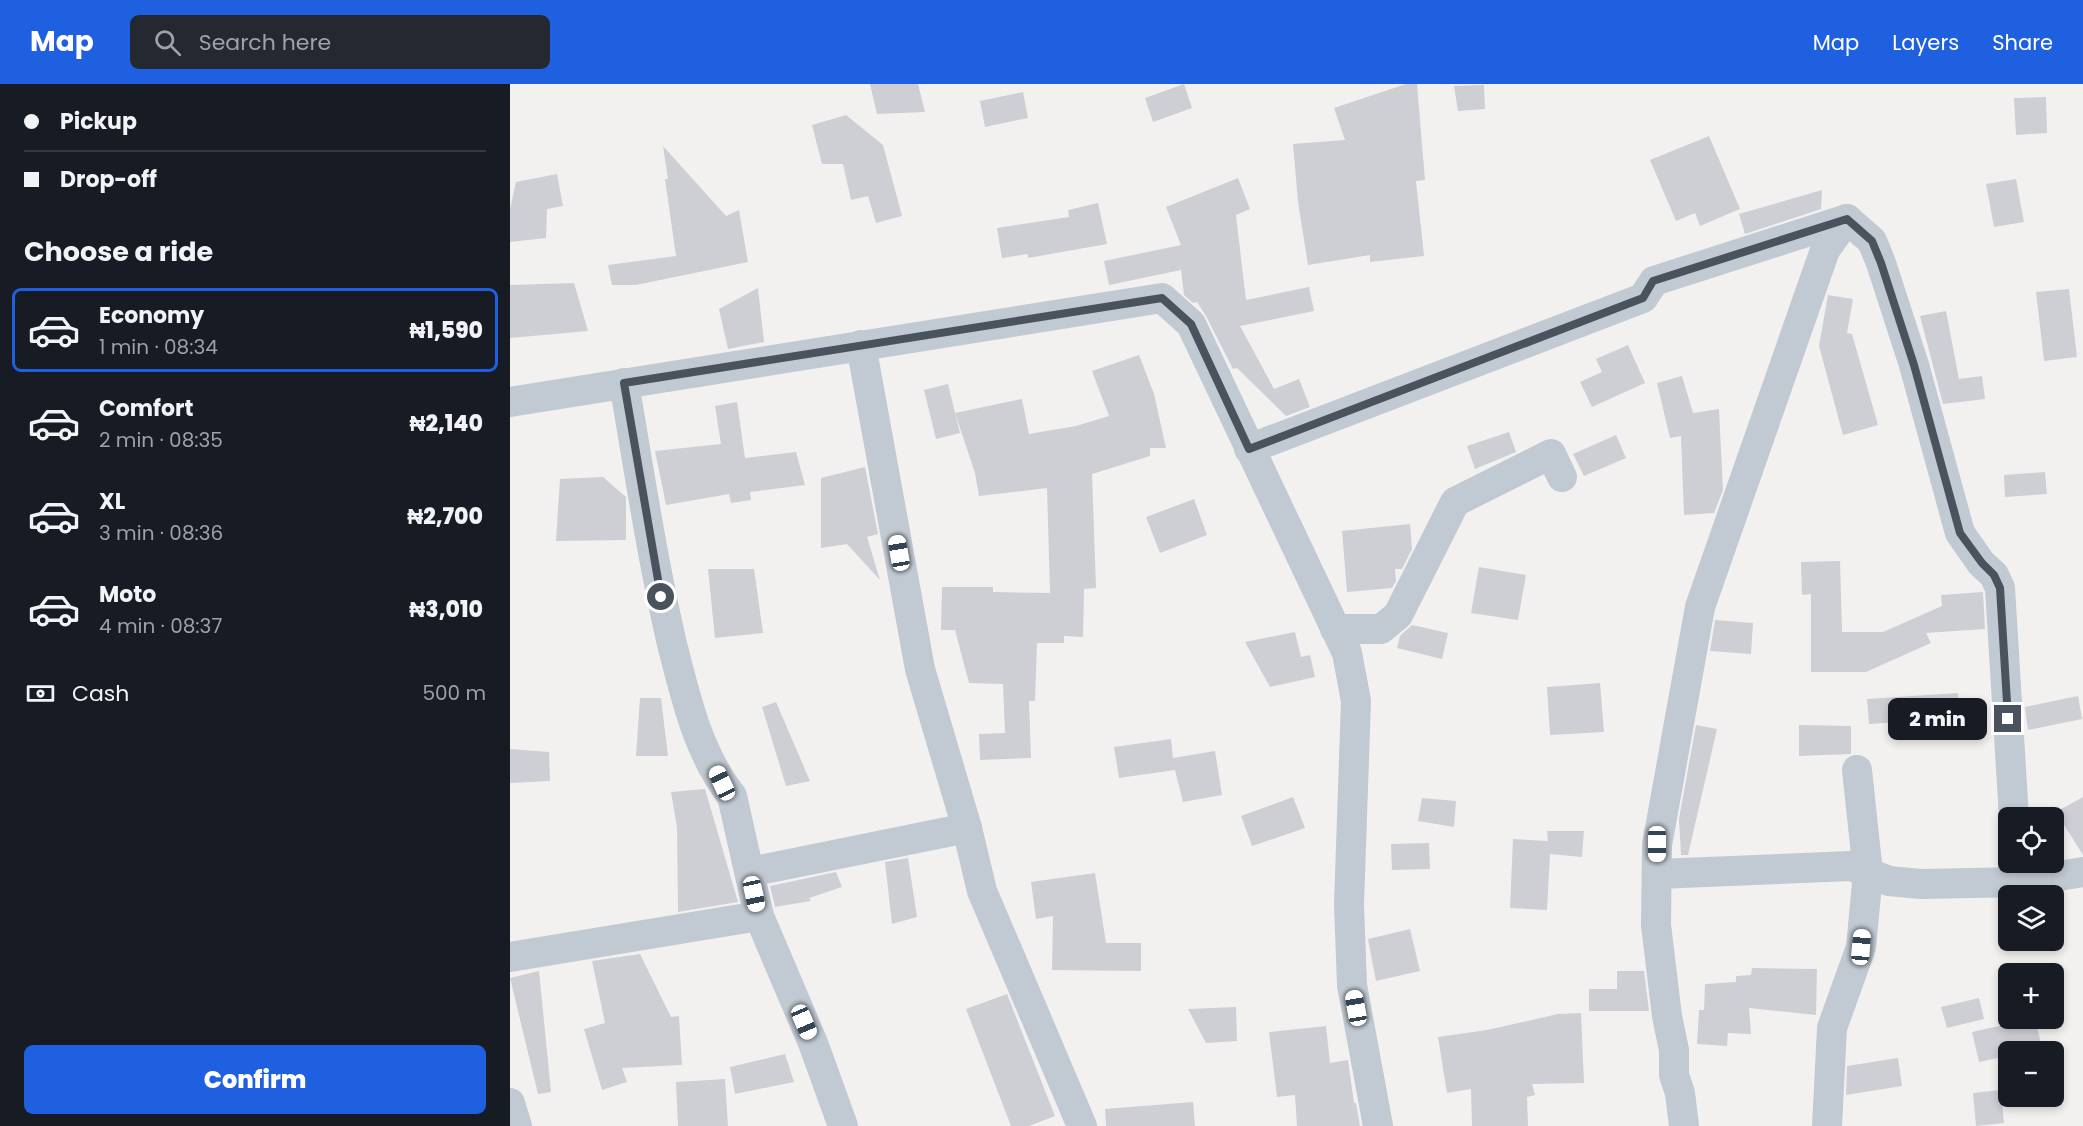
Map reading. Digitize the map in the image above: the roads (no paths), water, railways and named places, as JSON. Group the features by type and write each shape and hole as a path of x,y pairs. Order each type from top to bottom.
{"street":[{"path":"1249,449 1643,298 1653,281 1847,219"},
{"path":"1847,219 1872,241 1881,263 1914,365 1960,533 1994,575 2000,588 2013,807"},
{"path":"1684,1126 1680,1093 1674,1075 1674,1050 1667,1016 1656,925 1657,844 1700,607 1825,250 1847,219"},
{"path":"510,402 1162,298 1191,324 1347,653 1356,701 1349,905 1352,985 1378,1126"},
{"path":"861,345 920,669 967,828 982,891 1082,1126"},
{"path":"624,383 656,576 681,682 697,730 722,783 732,796 759,916 813,1043 843,1126"},
{"path":"1335,629 1381,629 1398,615 1455,502 1551,454 1562,477"},
{"path":"1827,1126 1832,1028 1861,947 1868,873 1857,770"},
{"path":"750,872 967,828"},
{"path":"1657,874 1851,866 1889,881 1921,884 2013,873"},
{"path":"2064,872 2083,872"},
{"path":"510,957 759,916"},
{"path":"510,1103 517,1126"}]}
